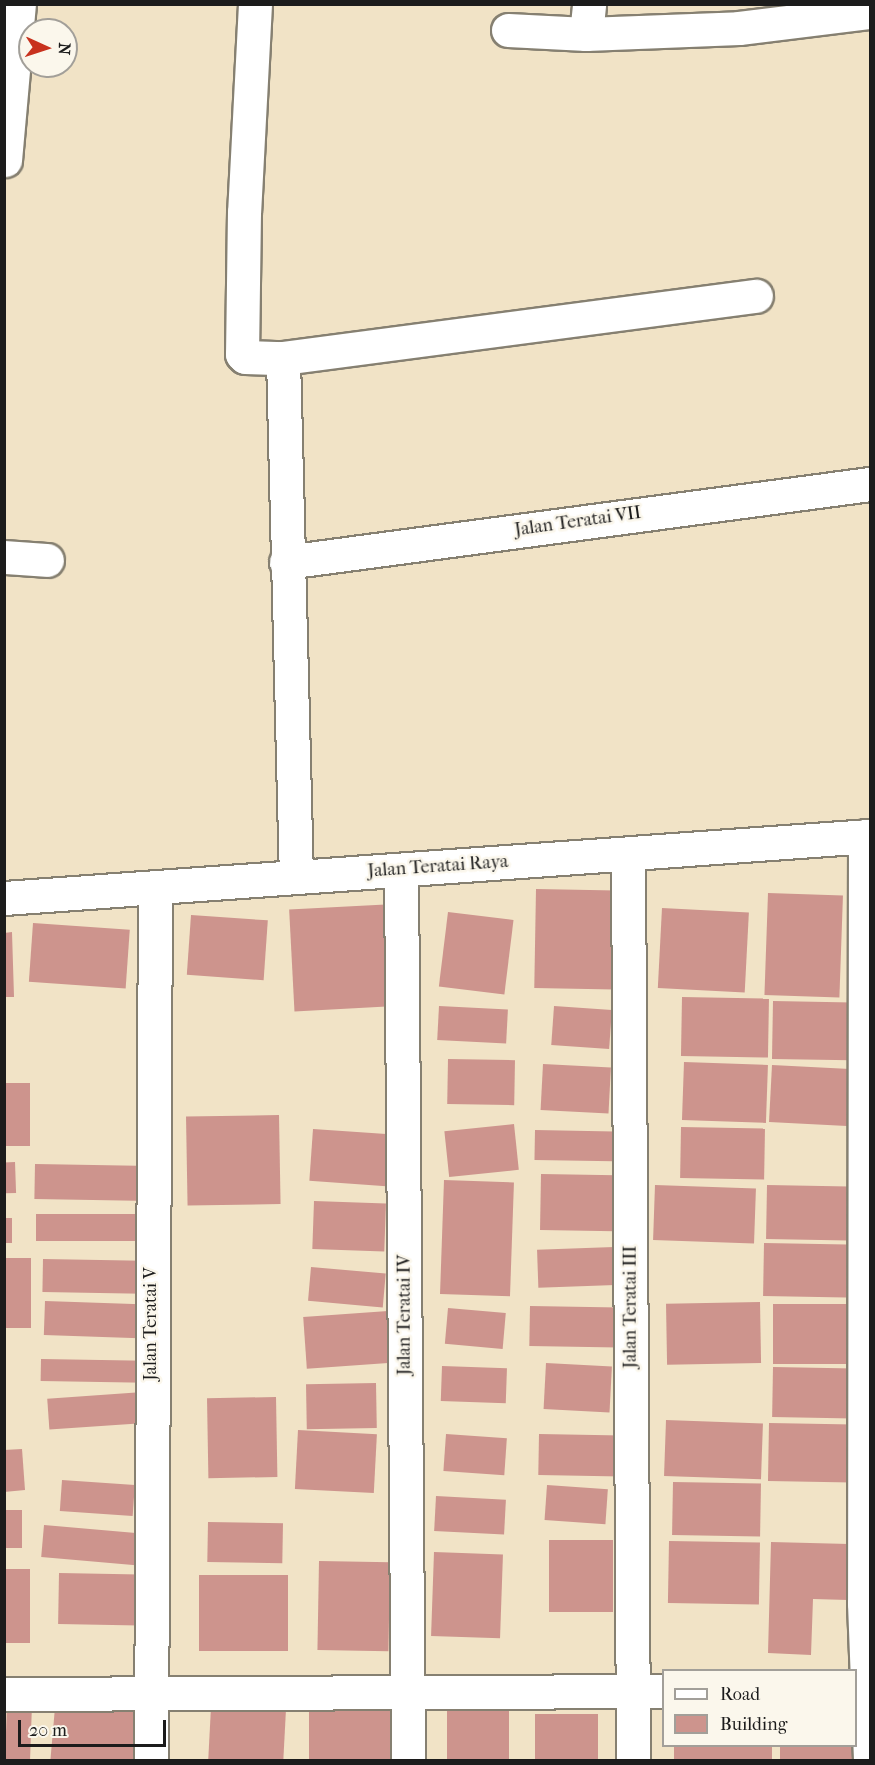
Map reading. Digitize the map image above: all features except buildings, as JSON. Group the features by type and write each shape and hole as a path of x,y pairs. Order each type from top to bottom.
{"street":[{"path":"5,160 19,4"},
{"path":"255,4 242,354 250,359 283,358 756,296"},
{"path":"508,30 588,19 739,28 870,12"},
{"path":"283,358 286,562 296,877"},
{"name":"Jalan Teratai VII","path":"286,562 870,484"},
{"path":"4,557 47,560"},
{"path":"868,836 864,1603 870,1691 870,1761"},
{"name":"Jalan Teratai Raya","path":"4,898 868,836"},
{"name":"Jalan Teratai III","path":"628,854 648,1691 633,1761"},
{"name":"Jalan Teratai IV","path":"401,870 408,1761"},
{"name":"Jalan Teratai V","path":"151,1761 149,1694 155,887"},
{"path":"4,1695 648,1691"}]}
